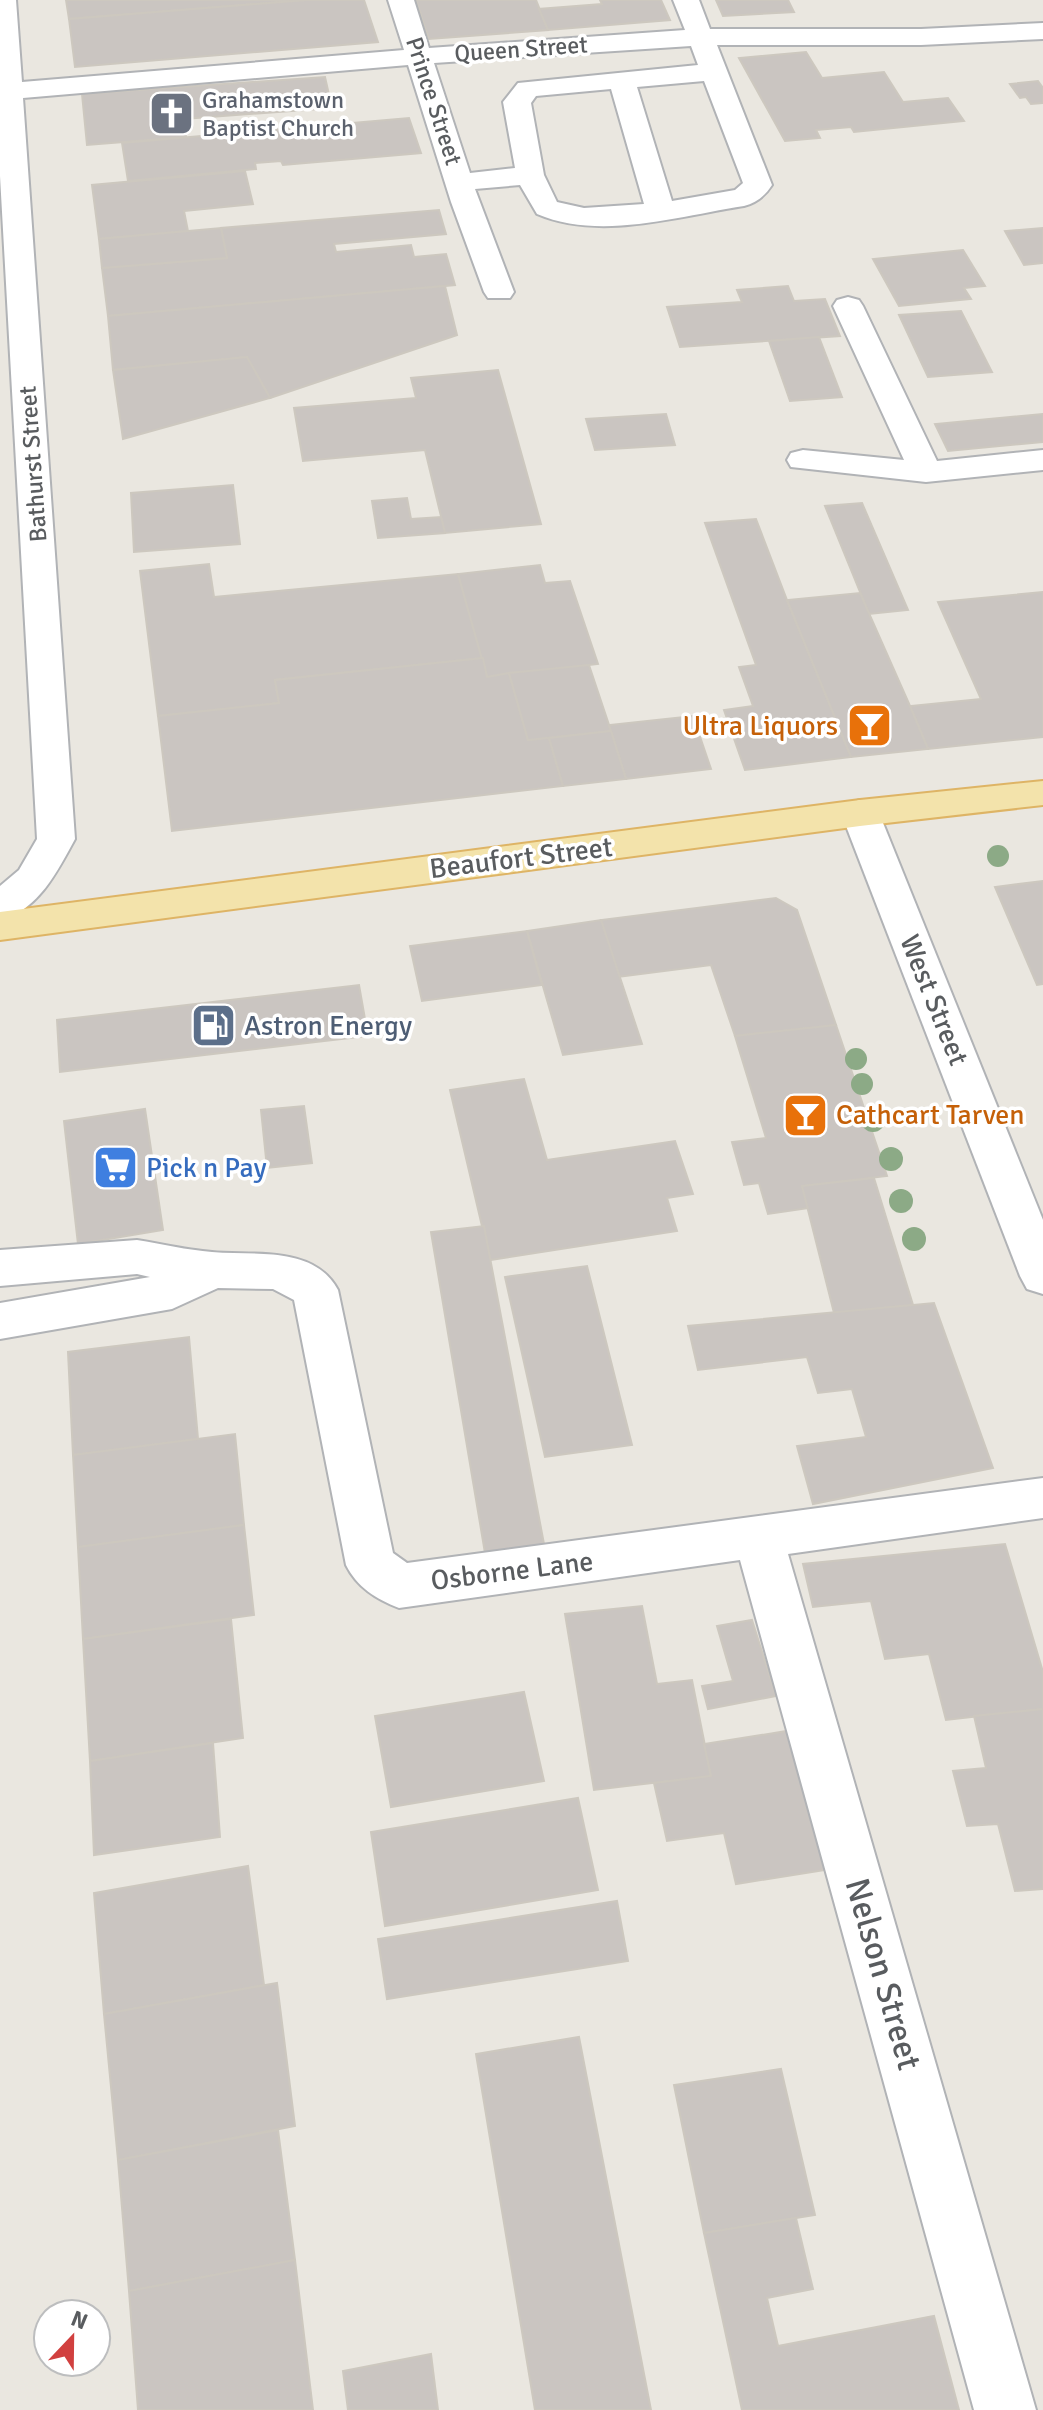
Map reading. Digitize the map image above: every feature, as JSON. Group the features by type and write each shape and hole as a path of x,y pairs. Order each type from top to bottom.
{"main road":[{"name":"Beaufort Street","path":"0,926 860,813 1043,793"}],"street":[{"name":"Bathurst Street","path":"0,907 34,879 56,839 6,143 3,0"},
{"name":"Prince Street","path":"401,0 462,192 499,292"},
{"path":"686,0 703,37 711,72 758,185 744,197 597,218 564,216 542,203 530,175 517,102 520,96 537,86 711,72"},
{"name":"Queen Street","path":"4,92 421,56 703,37 921,37 1043,31"},
{"path":"621,79 660,209"},
{"path":"462,192 530,175"},
{"path":"848,306 926,472"},
{"path":"803,460 926,472 1043,460"},
{"name":"West Street","path":"860,813 1043,1276"},
{"name":"Osborne Lane","path":"0,1268 137,1257 212,1270 280,1271 315,1290 371,1565 399,1586 1043,1498"},
{"name":"Osborne Lane","path":"0,1321 172,1291 212,1270"},
{"name":"Nelson Street","path":"759,1539 1005,2410"}],"building":[{"path":"66,0 306,0 69,19"},
{"path":"306,0 364,0 378,42 75,67 69,19"},
{"path":"416,0 536,0 548,30 429,39"},
{"path":"600,0 661,0 670,20 548,30 539,9 602,4"},
{"path":"716,0 788,0 794,12 723,16"},
{"path":"806,52 822,78 884,72 903,102 948,98 964,121 854,132 851,127 816,130 820,138 785,141 739,58"},
{"name":"Grahamstown Baptist Church","path":"325,77 332,108 183,119 186,137 87,145 82,94"},
{"path":"1038,81 1043,88 1043,103 1031,104 1026,97 1020,98 1010,84"},
{"path":"409,118 421,153 283,165 281,161 255,163 256,169 128,181 122,143"},
{"path":"245,171 253,204 184,211 188,231 99,239 92,185"},
{"path":"439,210 446,234 334,244 336,252 411,245 414,257 446,254 455,285 108,316 102,268 227,258 221,228"},
{"path":"221,228 227,258 102,268 99,239"},
{"path":"1043,228 1043,263 1024,265 1005,231"},
{"path":"963,250 985,286 964,288 971,299 899,306 873,259"},
{"path":"445,286 457,335 270,398 247,357 113,370 108,316"},
{"path":"788,286 794,301 825,299 840,336 680,347 667,307 742,302 737,290"},
{"path":"961,311 992,372 928,377 899,315"},
{"path":"819,337 842,397 790,401 769,341"},
{"path":"247,357 270,398 123,439 113,370"},
{"path":"498,370 541,524 445,533 425,450 303,461 294,408 416,398 411,378"},
{"path":"666,414 675,445 595,450 586,419"},
{"path":"1043,414 1043,442 948,451 935,424"},
{"path":"233,485 240,544 134,552 131,493"},
{"path":"407,498 411,519 441,517 445,533 378,538 372,501"},
{"path":"862,503 908,610 869,614 825,506"},
{"path":"756,519 851,757 745,770 724,710 753,706 739,667 756,665 705,523"},
{"path":"209,564 214,597 458,574 483,658 275,680 279,703 158,716 140,571"},
{"path":"540,565 545,583 570,581 598,664 487,677 458,574"},
{"path":"1043,592 1043,737 928,749 910,706 981,699 938,602"},
{"path":"860,593 928,749 851,757 787,600"},
{"path":"483,658 487,677 509,673 528,740 549,738 563,786 172,831 158,716 279,703 275,680"},
{"path":"589,665 611,731 528,740 509,673"},
{"path":"693,716 711,769 626,779 609,725"},
{"path":"611,731 626,779 563,786 549,738"},
{"path":"1043,881 1043,984 1037,985 995,887"},
{"path":"776,898 797,910 836,1025 735,1036 711,965 618,977 601,920"},
{"path":"601,920 642,1044 563,1055 527,931"},
{"path":"527,931 542,985 422,1001 410,946"},
{"path":"359,985 368,1036 60,1072 57,1020"},
{"path":"836,1025 887,1176 802,1186 809,1208 768,1214 759,1183 744,1185 732,1142 766,1138 735,1036"},
{"path":"524,1079 547,1160 675,1141 693,1194 667,1198 677,1231 490,1260 450,1090"},
{"path":"304,1106 312,1163 267,1168 261,1110"},
{"path":"145,1109 163,1230 78,1244 64,1121"},
{"path":"874,1178 913,1305 834,1313 802,1186"},
{"path":"484,1226 544,1544 485,1553 431,1232"},
{"path":"587,1266 632,1445 545,1457 505,1277"},
{"path":"934,1303 993,1468 813,1504 797,1446 866,1437 852,1389 818,1393 807,1357 698,1370 688,1326"},
{"path":"189,1337 198,1439 73,1455 68,1352"},
{"path":"235,1434 244,1525 78,1547 73,1455"},
{"path":"244,1525 254,1615 83,1639 78,1547"},
{"path":"1005,1544 1043,1672 1043,1709 946,1720 929,1654 885,1659 871,1601 813,1607 803,1564"},
{"path":"642,1606 657,1684 692,1680 711,1776 594,1790 565,1614"},
{"path":"231,1619 243,1738 90,1761 83,1639"},
{"path":"752,1620 776,1696 708,1709 702,1686 733,1681 717,1626"},
{"path":"524,1692 544,1781 391,1807 375,1716"},
{"path":"1043,1709 1043,1889 1015,1891 998,1824 967,1826 953,1771 986,1768 974,1716"},
{"path":"787,1731 825,1870 736,1884 724,1833 667,1841 654,1783 711,1776 704,1744"},
{"path":"213,1743 220,1837 94,1855 90,1761"},
{"path":"578,1798 598,1890 385,1926 371,1832"},
{"path":"248,1866 264,1985 104,2014 94,1893"},
{"path":"617,1901 628,1961 387,1999 378,1939"},
{"path":"277,1983 295,2126 118,2160 104,2014"},
{"path":"579,2037 651,2410 535,2410 476,2054"},
{"path":"781,2069 815,2215 704,2233 674,2085"},
{"path":"278,2130 295,2260 129,2291 118,2160"},
{"path":"796,2218 813,2289 767,2298 778,2346 934,2316 959,2410 742,2410 704,2233"},
{"path":"295,2260 313,2410 138,2410 129,2291"},
{"path":"431,2354 438,2410 348,2410 343,2371"}],"place":[{"name":"Grahamstown Baptist Church","path":"171,114"},
{"name":"Ultra Liquors","path":"869,726"},
{"name":"Astron Energy","path":"213,1026"},
{"name":"Cathcart Tarven","path":"805,1115"},
{"name":"Pick n Pay","path":"115,1168"}]}
